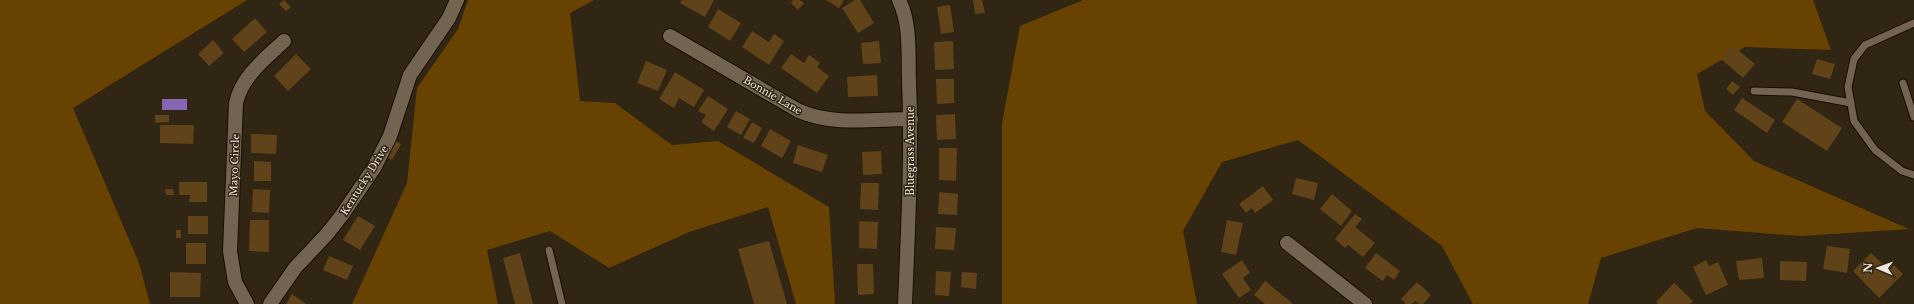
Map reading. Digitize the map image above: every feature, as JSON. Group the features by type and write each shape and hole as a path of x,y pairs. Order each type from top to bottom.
{"street":[{"name":"Kentucky Drive","path":"270,304 295,268 337,222 374,168 390,136 410,75 449,18 457,0"},
{"name":"Bluegrass Avenue","path":"899,0 905,16 911,119 905,304"},
{"name":"Bonnie Lane","path":"670,36 799,111 813,117 836,120 911,119"},
{"name":"Mayo Circle","path":"247,304 235,282 230,250 236,103 240,89 246,79 284,41"},
{"path":"1287,243 1365,304"}],"lane":[{"path":"1914,23 1866,45 1854,60 1848,87 1854,121 1875,150 1902,171 1914,175"},
{"path":"1903,83 1914,117"},
{"path":"1754,91 1792,92 1851,102"},
{"path":"549,250 562,304"}],"shaded area":[{"path":"0,0 247,0 73,108 139,263 150,304 0,304"},
{"path":"468,0 594,0 570,13 580,101 615,103 672,145 718,141 829,207 835,304 796,304 768,207 689,232 609,268 550,231 487,250 498,304 352,304 407,183 417,88 458,29"},
{"path":"1083,0 1813,0 1831,50 1745,47 1697,74 1705,111 1754,161 1909,229 1801,236 1697,228 1601,258 1588,304 1473,304 1442,246 1298,140 1222,162 1183,231 1197,304 1002,304 1002,123 1020,26"},
{"path":"162,99 187,99 187,110 162,110"}],"building":[{"path":"284,0 291,7 286,11 279,4"},
{"path":"682,0 714,0 705,17 680,3"},
{"path":"793,0 800,0 804,3 798,10 791,3"},
{"path":"826,0 844,0 839,8"},
{"path":"855,0 860,0 874,23 858,33 842,8"},
{"path":"973,0 982,0 985,13 975,14"},
{"path":"950,5 954,32 941,34 937,7"},
{"path":"718,9 741,23 730,41 708,27"},
{"path":"255,18 267,32 244,52 232,39"},
{"path":"752,31 769,42 774,34 784,41 769,65 742,47"},
{"path":"213,40 224,53 209,66 198,54"},
{"path":"879,41 881,63 863,64 861,43"},
{"path":"953,41 954,69 935,70 934,42"},
{"path":"1732,45 1755,64 1743,78 1721,59"},
{"path":"296,54 311,69 288,91 274,76"},
{"path":"791,54 804,63 809,55 820,63 817,67 829,76 817,93 781,68"},
{"path":"1817,59 1835,64 1830,79 1812,74"},
{"path":"646,61 667,70 658,91 637,83"},
{"path":"675,72 704,90 694,107 679,98 674,108 659,99"},
{"path":"877,75 878,96 848,97 847,77"},
{"path":"936,79 954,79 954,103 937,104"},
{"path":"1732,81 1740,87 1733,95 1726,89"},
{"path":"708,96 728,109 714,131 701,122 706,115 698,111"},
{"path":"1742,98 1775,120 1767,133 1734,110"},
{"path":"1797,99 1842,128 1827,151 1782,122"},
{"path":"736,111 750,119 741,135 727,127"},
{"path":"955,114 956,139 937,140 936,115"},
{"path":"155,115 169,115 169,122 155,123"},
{"path":"752,122 762,128 754,143 743,138"},
{"path":"160,125 194,125 193,144 160,143"},
{"path":"770,129 791,141 782,158 761,146"},
{"path":"251,134 277,135 276,154 251,153"},
{"path":"395,141 401,144 392,160 387,157"},
{"path":"798,145 828,155 822,172 793,163"},
{"path":"939,148 957,148 956,181 939,180"},
{"path":"881,151 882,174 863,175 862,152"},
{"path":"254,161 271,162 271,181 254,181"},
{"path":"1296,178 1318,183 1314,200 1292,194"},
{"path":"179,182 207,182 207,202 189,202 190,195 179,195"},
{"path":"861,183 879,183 878,210 860,209"},
{"path":"1263,186 1273,200 1255,213 1252,208 1246,213 1239,204"},
{"path":"165,189 173,189 174,195 166,195"},
{"path":"253,189 270,190 269,213 252,212"},
{"path":"939,192 958,194 957,215 938,214"},
{"path":"1332,194 1352,211 1341,226 1320,209"},
{"path":"1355,214 1362,219 1355,227 1375,243 1363,257 1348,245 1345,248 1335,239"},
{"path":"188,216 208,216 208,234 188,234"},
{"path":"358,216 375,226 360,250 343,240"},
{"path":"250,220 269,220 269,252 249,251"},
{"path":"1227,220 1243,223 1236,255 1221,252"},
{"path":"859,221 878,222 877,249 859,248"},
{"path":"936,227 956,228 954,250 935,249"},
{"path":"176,230 181,230 181,238 176,238"},
{"path":"769,241 787,304 754,304 738,249"},
{"path":"186,243 206,243 206,264 186,264"},
{"path":"1827,246 1850,249 1847,273 1823,269"},
{"path":"520,253 533,304 515,304 503,258"},
{"path":"1376,253 1400,271 1394,280 1387,275 1383,281 1365,268"},
{"path":"1871,253 1889,270 1894,265 1903,274 1879,298 1853,271"},
{"path":"329,256 353,266 347,280 323,270"},
{"path":"1762,258 1764,278 1739,280 1736,261"},
{"path":"1242,260 1250,273 1243,278 1251,290 1239,298 1222,274"},
{"path":"1706,260 1709,266 1718,262 1728,285 1706,295 1693,267"},
{"path":"1780,261 1807,262 1806,281 1780,280"},
{"path":"857,264 873,264 874,294 858,295"},
{"path":"936,271 951,272 949,296 935,295"},
{"path":"170,272 201,273 200,297 170,297"},
{"path":"962,272 977,273 976,289 961,287"},
{"path":"1265,281 1292,304 1265,304 1254,295"},
{"path":"1417,282 1431,295 1423,304 1419,304 1415,301 1412,304 1406,304 1401,299"},
{"path":"1674,283 1693,301 1690,304 1658,304 1656,302"},
{"path":"292,294 306,304 286,304"}]}
